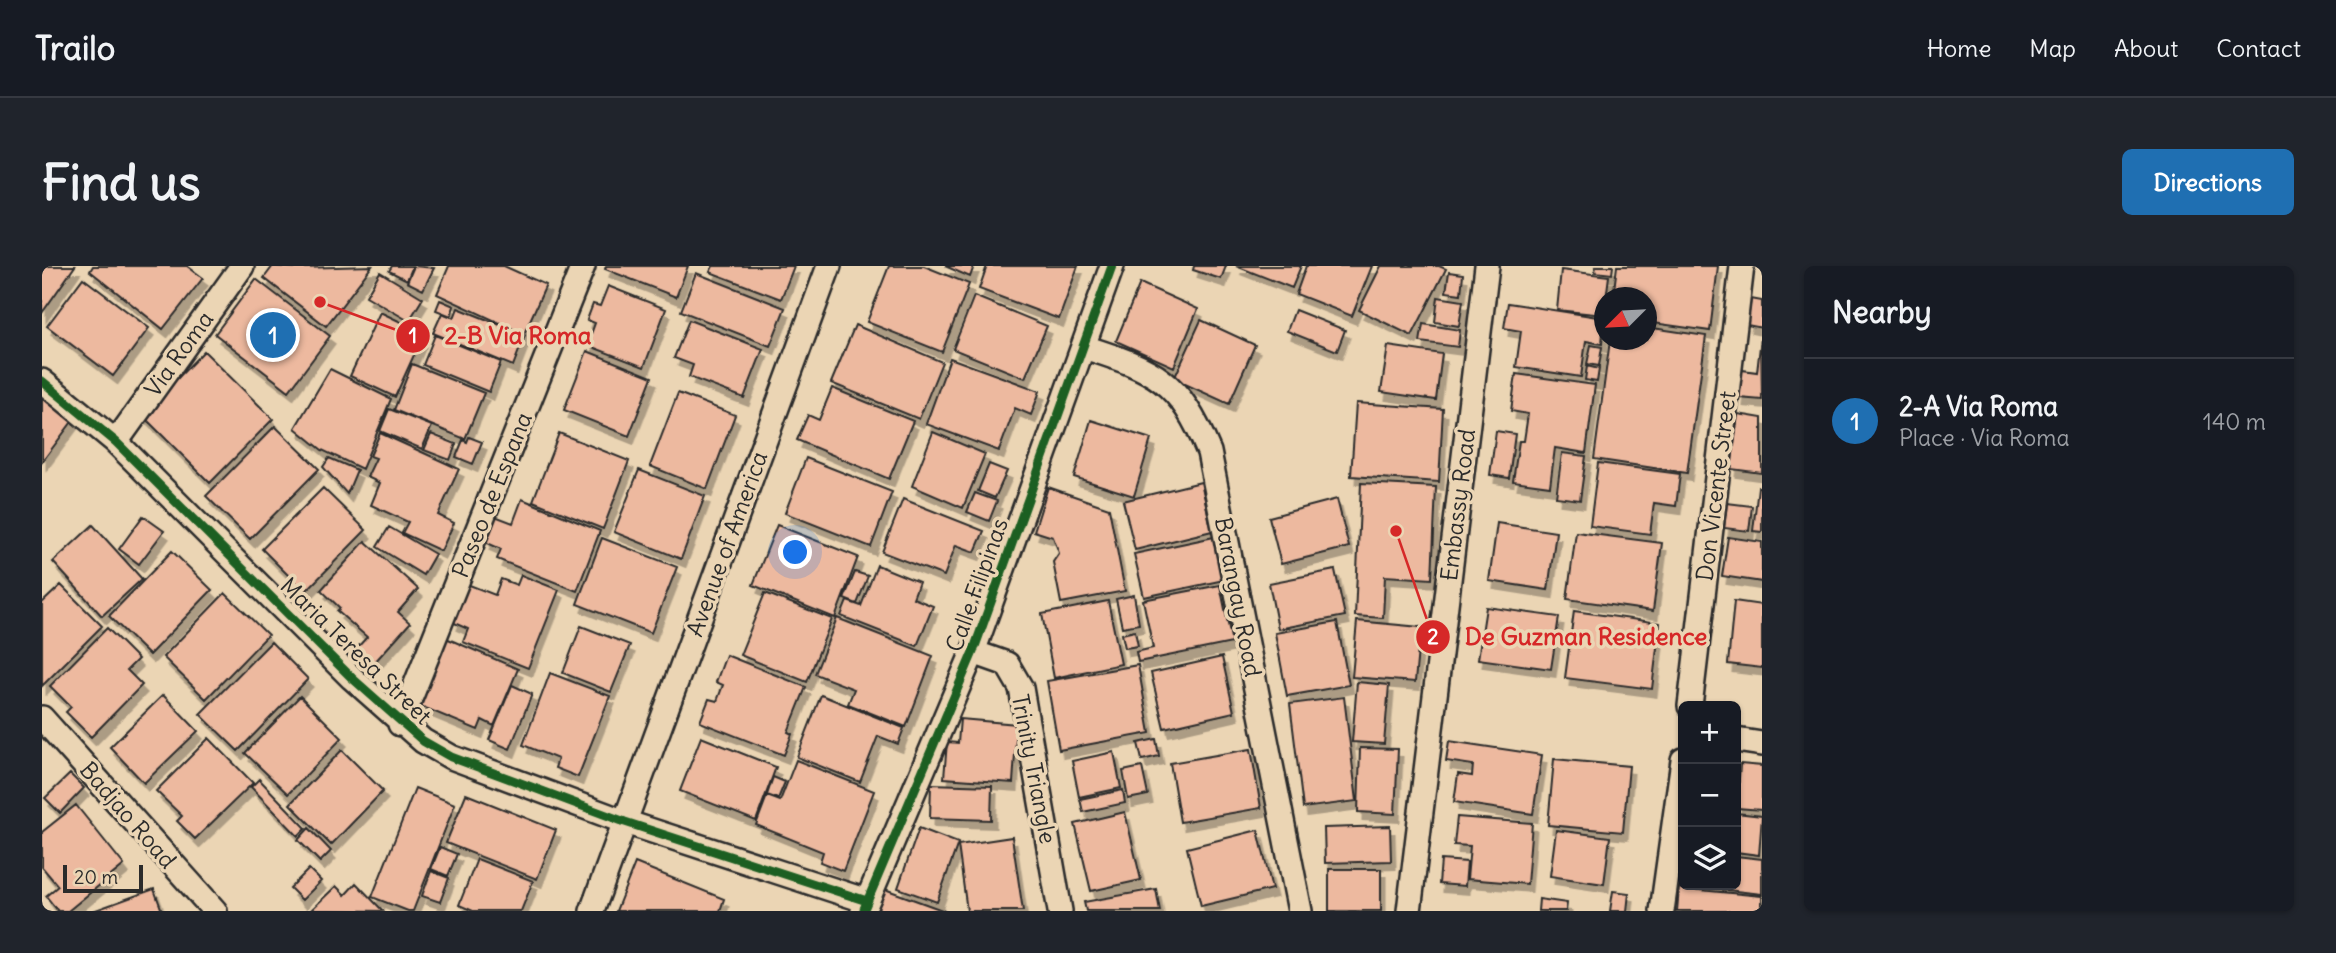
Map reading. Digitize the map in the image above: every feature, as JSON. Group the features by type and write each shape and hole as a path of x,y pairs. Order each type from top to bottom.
{"street":[{"name":"Via Roma","path":"116,442 243,266"},
{"name":"Paseo de Espana","path":"400,724 583,266"},
{"name":"Avenue of America","path":"592,911 829,266"},
{"name":"Calle Filipinas","path":"865,906 973,652 1112,266"},
{"name":"Embassy Road","path":"1409,911 1487,266"},
{"name":"Don Vicente Street","path":"1691,701 1742,266"},
{"name":"Barangay Road","path":"1084,347 1156,374 1178,397 1199,428 1209,452 1300,911"},
{"name":"Maria Teresa Street","path":"42,381 116,442 400,724 451,757 625,822 865,906"},
{"name":"Trinity Triangle","path":"973,652 1007,664 1021,688 1060,911"},
{"name":"Badjao Road","path":"42,718 196,900 215,911"},
{"path":"1741,741 1762,744"},
{"path":"1662,911 1682,764"}],"building":[{"path":"42,266 75,266 42,313"},
{"path":"93,266 187,266 203,278 163,329 90,271"},
{"path":"273,266 372,266 326,326 264,278"},
{"path":"392,266 413,266 407,280 389,271"},
{"path":"414,266 434,268 423,290 407,282"},
{"path":"449,266 504,266 546,285 524,334 437,294"},
{"path":"606,266 688,266 676,297 605,269"},
{"path":"713,266 794,266 781,299 710,272"},
{"path":"889,266 924,266 969,284 942,352 867,322"},
{"path":"945,266 974,266 970,277"},
{"path":"987,266 1078,266 1059,319 979,289"},
{"path":"1194,266 1226,266 1221,279 1193,270"},
{"path":"1236,266 1301,266 1292,288"},
{"path":"1306,266 1372,266 1352,316 1296,294"},
{"path":"1381,266 1439,266 1446,269 1412,336 1359,310"},
{"path":"1596,266 1613,266 1612,274 1595,272"},
{"path":"1617,266 1718,266 1710,331 1657,324 1657,287 1614,287"},
{"path":"1561,270 1609,276 1608,287 1594,287 1594,314 1557,310"},
{"path":"380,272 423,298 409,321 366,296"},
{"path":"1449,272 1463,274 1461,294 1446,292"},
{"path":"696,273 785,308 770,346 681,311"},
{"path":"83,278 149,328 113,376 47,326"},
{"path":"256,279 330,336 289,391 215,334"},
{"path":"1140,283 1198,309 1174,367 1116,341"},
{"path":"608,286 666,309 644,367 587,345 595,323 587,320 593,304 600,306"},
{"path":"974,296 1047,326 1025,378 953,349"},
{"path":"1438,297 1463,301 1459,326 1435,322"},
{"path":"1751,299 1762,301 1762,328 1747,325"},
{"path":"440,300 454,306 451,316 436,310"},
{"path":"1508,303 1594,316 1594,342 1586,341 1581,377 1516,367 1521,331 1504,328"},
{"path":"458,308 525,335 513,366 433,333 442,313 454,318"},
{"path":"1295,310 1345,330 1337,351 1287,331"},
{"path":"380,312 424,333 395,397 350,376"},
{"path":"689,320 763,349 744,398 689,377 693,365 674,358"},
{"path":"1201,320 1255,345 1229,404 1174,379"},
{"path":"1423,324 1460,330 1458,347 1420,342"},
{"path":"855,325 942,362 919,419 831,383"},
{"path":"1657,329 1706,336 1687,473 1594,459 1609,350 1657,350"},
{"path":"435,335 501,362 489,392 423,365"},
{"path":"1761,337 1762,400 1739,398 1742,370 1757,372"},
{"path":"1591,345 1594,346 1594,350 1602,350 1599,366 1587,364"},
{"path":"1388,346 1442,354 1436,400 1381,392"},
{"path":"204,351 273,419 210,483 142,415"},
{"path":"587,351 652,377 629,436 564,410"},
{"path":"950,358 1040,391 1031,415 1015,408 999,451 926,424"},
{"path":"412,364 484,393 465,439 394,410"},
{"path":"1587,366 1599,369 1597,382 1585,380"},
{"path":"330,369 391,399 362,469 322,450 295,428"},
{"path":"1516,374 1595,385 1586,453 1555,448 1550,486 1513,481 1519,441 1524,441 1528,414 1511,411"},
{"path":"832,388 913,421 889,479 797,440 808,415 819,420"},
{"path":"678,393 735,415 707,489 650,466"},
{"path":"42,395 74,419 42,462"},
{"path":"1356,403 1443,409 1439,482 1351,476"},
{"path":"389,409 432,426 422,449 380,431"},
{"path":"1738,414 1762,418 1762,473 1731,469"},
{"path":"1091,420 1151,439 1134,496 1074,477"},
{"path":"275,426 319,469 250,539 206,496"},
{"path":"1496,431 1515,434 1509,478 1490,475"},
{"path":"933,432 985,454 963,508 912,486"},
{"path":"380,433 459,469 438,515 454,523 441,551 402,533 408,522 371,505 380,483 367,477 376,458 370,456"},
{"path":"559,433 629,461 603,529 533,501"},
{"path":"431,434 456,444 450,460 424,450"},
{"path":"469,437 482,442 473,464 456,457 463,440 467,442"},
{"path":"1562,453 1586,456 1580,500 1556,497"},
{"path":"329,458 357,470 347,494 323,467"},
{"path":"806,458 892,492 871,547 785,513"},
{"path":"1598,463 1680,474 1676,506 1654,503 1650,534 1590,526"},
{"path":"989,464 1007,471 995,498 978,491"},
{"path":"639,470 705,496 681,559 614,532"},
{"path":"1201,482 1212,531 1135,550 1123,501"},
{"path":"1361,483 1436,487 1432,579 1385,576 1383,618 1355,616"},
{"path":"1048,487 1109,508 1125,591 1061,603 1053,562 1059,553 1053,537 1034,531"},
{"path":"1758,487 1762,487 1762,532 1753,531"},
{"path":"323,488 366,530 305,592 262,549"},
{"path":"975,493 997,501 989,521 967,512"},
{"path":"522,499 600,531 577,591 497,559 501,549 485,542 495,516 513,523"},
{"path":"903,499 984,531 975,552 956,545 944,576 882,552"},
{"path":"1337,499 1349,547 1281,564 1269,517"},
{"path":"1727,503 1752,506 1749,531 1724,528"},
{"path":"143,516 164,531 139,564 119,549"},
{"path":"1497,523 1556,532 1548,590 1489,581"},
{"path":"93,525 142,579 102,616 53,562"},
{"path":"777,525 858,557 835,618 753,585"},
{"path":"389,527 435,554 423,575 377,547"},
{"path":"1576,532 1662,543 1653,611 1567,599"},
{"path":"1214,537 1224,580 1144,597 1134,554"},
{"path":"1728,537 1762,542 1762,582 1722,576"},
{"path":"602,538 677,567 651,633 577,604"},
{"path":"365,541 418,589 398,612 410,623 373,664 356,649 367,637 337,611 340,608 321,590"},
{"path":"172,551 212,590 149,655 109,616"},
{"path":"877,565 919,582 913,598 933,606 917,646 841,616 847,601 861,606"},
{"path":"1335,570 1345,616 1278,629 1269,583"},
{"path":"855,572 868,576 857,604 844,599"},
{"path":"521,575 559,590 528,668 463,642 468,629 452,622 467,584 495,595 501,579 517,585"},
{"path":"61,585 102,626 42,686 42,603"},
{"path":"1220,585 1232,643 1138,662 1136,652 1153,648 1143,600"},
{"path":"225,593 268,635 206,699 163,657"},
{"path":"765,593 832,619 807,682 740,655"},
{"path":"1134,595 1139,624 1122,627 1116,599"},
{"path":"1108,601 1121,664 1054,678 1042,614"},
{"path":"1734,601 1762,605 1762,668 1728,664"},
{"path":"1486,607 1559,617 1551,669 1478,659"},
{"path":"1574,611 1660,623 1652,689 1565,678"},
{"path":"837,618 933,656 906,727 848,704 854,689 815,674"},
{"path":"1357,621 1420,627 1415,682 1352,677"},
{"path":"1337,622 1349,685 1287,696 1275,633"},
{"path":"581,626 630,645 611,692 563,673"},
{"path":"107,628 138,659 127,670 142,685 91,737 66,712 71,707 50,686"},
{"path":"1135,631 1138,646 1125,648 1122,634"},
{"path":"446,638 518,669 494,726 482,720 478,730 418,705"},
{"path":"271,642 308,679 238,751 200,714"},
{"path":"726,655 806,687 788,732 792,734 784,755 700,722 709,699 717,701 723,685 716,682"},
{"path":"1222,657 1234,712 1164,728 1151,673"},
{"path":"1138,665 1150,733 1059,750 1047,681"},
{"path":"550,673 610,696 578,777 555,768 558,759 523,745"},
{"path":"1357,682 1389,685 1384,744 1352,742"},
{"path":"512,685 532,694 510,749 489,740"},
{"path":"163,695 198,731 144,783 110,747"},
{"path":"821,695 904,728 898,744 878,736 860,782 797,757"},
{"path":"300,696 342,738 288,794 245,753"},
{"path":"1344,697 1357,801 1303,808 1290,704"},
{"path":"960,719 1017,724 1013,783 944,778 947,742 958,743"},
{"path":"701,737 776,767 756,821 680,791"},
{"path":"209,738 253,783 195,839 177,821 182,816 156,791"},
{"path":"1156,739 1159,756 1142,760 1138,743"},
{"path":"1449,741 1542,755 1533,814 1454,802 1458,774 1472,776 1473,765 1446,761"},
{"path":"1360,748 1398,749 1395,814 1358,812"},
{"path":"1251,749 1261,808 1180,822 1170,763"},
{"path":"342,750 383,791 331,845 290,804"},
{"path":"1114,752 1121,788 1079,797 1072,761"},
{"path":"1554,759 1629,766 1623,832 1548,825"},
{"path":"796,760 874,791 843,871 820,862 823,852 756,825 767,796 780,801"},
{"path":"1741,764 1762,766 1762,810 1741,808"},
{"path":"1142,767 1148,795 1128,799 1123,771"},
{"path":"70,774 84,788 60,813 45,798"},
{"path":"773,777 785,782 778,799 767,795"},
{"path":"259,779 306,828 298,836 251,787"},
{"path":"931,784 992,786 991,820 930,818"},
{"path":"415,788 455,804 413,911 408,911 372,897"},
{"path":"1123,790 1125,803 1083,812 1080,799"},
{"path":"466,794 556,830 537,879 446,843"},
{"path":"76,805 124,865 68,911 58,911 46,896 58,886 42,867 42,832"},
{"path":"1125,812 1141,880 1091,891 1075,824"},
{"path":"1741,814 1762,816 1759,855 1741,853"},
{"path":"1457,817 1532,823 1527,884 1467,879 1470,846 1454,845"},
{"path":"1390,826 1391,861 1325,863 1324,828"},
{"path":"309,828 331,851 320,862 298,840"},
{"path":"919,828 958,843 937,902 898,888"},
{"path":"1258,830 1272,889 1201,906 1187,848"},
{"path":"1556,830 1610,837 1604,884 1550,876"},
{"path":"1012,837 1023,911 967,911 958,845"},
{"path":"440,847 457,854 448,876 431,869"},
{"path":"1741,857 1762,859 1762,894 1726,890 1741,890"},
{"path":"477,859 533,881 521,911 473,911 459,905"},
{"path":"1441,860 1467,862 1465,886 1439,884"},
{"path":"635,863 724,899 720,911 616,911"},
{"path":"309,869 321,881 302,900 290,888"},
{"path":"1329,869 1381,869 1381,911 1329,911"},
{"path":"431,871 449,878 440,902 422,896"},
{"path":"356,883 383,911 311,910 336,886 345,895"},
{"path":"882,888 945,911 874,911"},
{"path":"154,889 162,911 93,911"},
{"path":"1156,889 1160,911 1086,911 1084,902"},
{"path":"1679,890 1762,896 1762,911 1677,911"},
{"path":"1613,891 1629,893 1627,911 1610,911"},
{"path":"1539,899 1567,903 1566,911 1538,911"}],"cycle path":[{"path":"864,909 973,652 1112,266"},
{"path":"42,381 116,442 352,678 423,741 451,757 625,822 867,901"}],"place":[{"name":"2-B Via Roma","path":"320,302"},
{"name":"2-A Via Roma","path":"273,335"},
{"name":"De Guzman Residence","path":"1396,531"}]}
